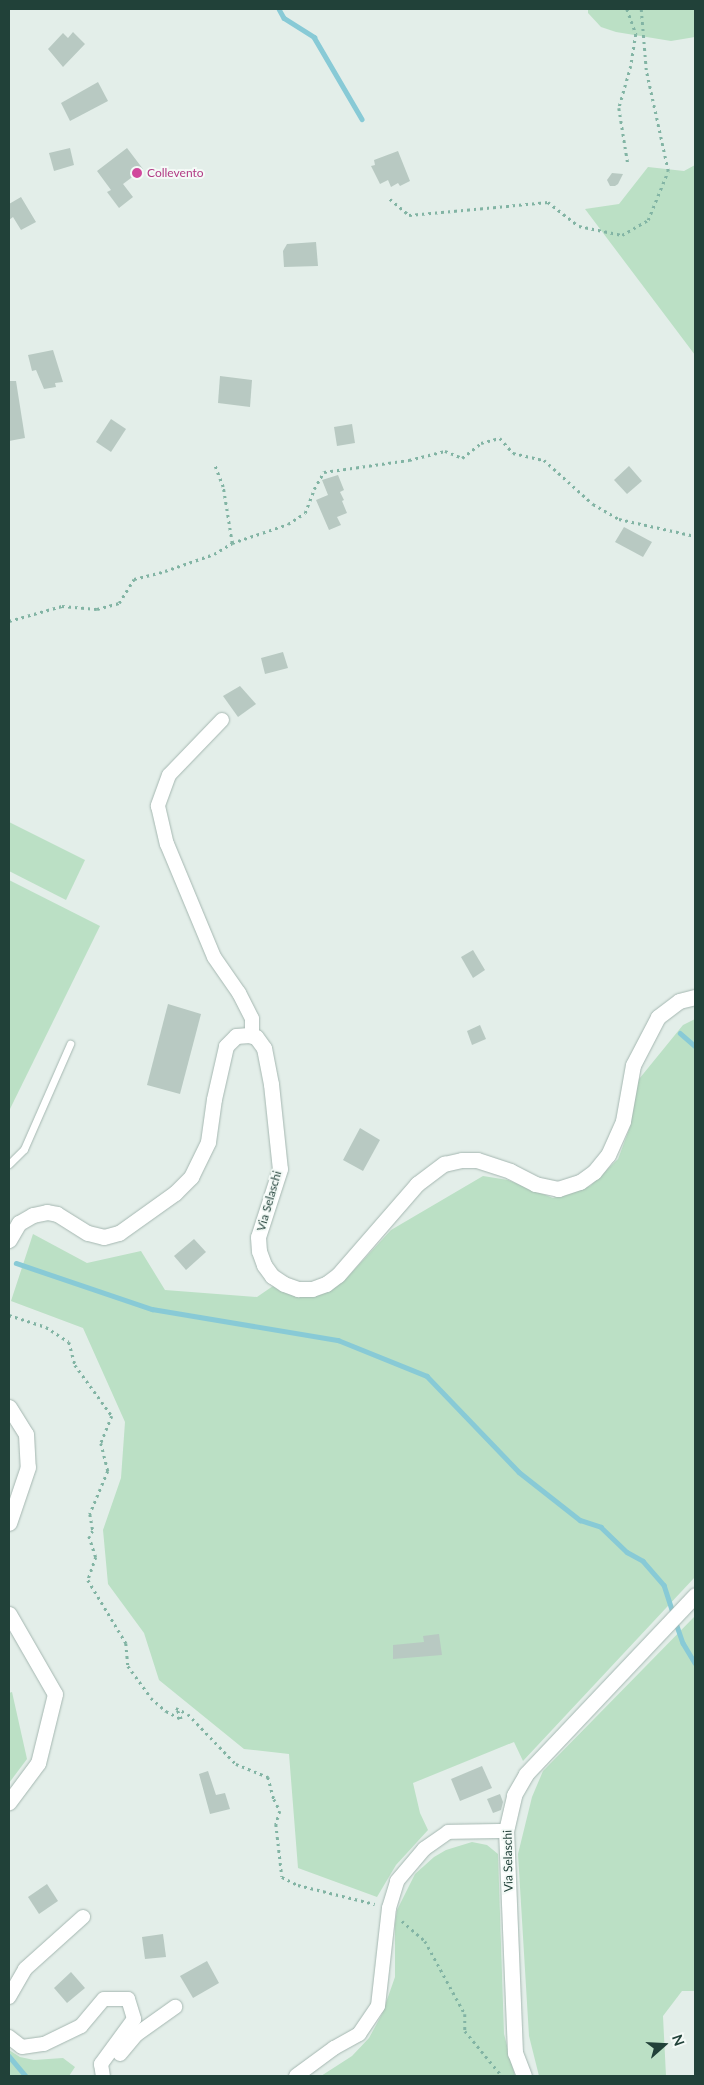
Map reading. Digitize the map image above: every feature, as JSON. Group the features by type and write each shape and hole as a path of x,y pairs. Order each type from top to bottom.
{"street":[{"path":"9,1240 19,1223 33,1215 47,1212 58,1214 88,1233 104,1237 119,1233 175,1193 191,1177 208,1142 214,1099 226,1046 236,1036 243,1034 252,1036 252,1019 239,993 214,957 167,844 158,806 169,775 222,720"},
{"name":"Via Selaschi","path":"252,1036 261,1042 264,1048 280,1169 258,1237 259,1251 264,1265 272,1276 284,1284 298,1289 312,1289 326,1284 338,1275 418,1184 444,1164 462,1160 477,1160 510,1171 535,1184 558,1189 580,1182 587,1177 608,1155 623,1121 633,1065 658,1016 679,1001 695,997"},
{"path":"9,1407 26,1434 28,1467 9,1523"},
{"name":"Via Selaschi","path":"524,2076 515,2053 506,1831 514,1795 526,1774 695,1595"},
{"path":"9,1614 55,1694 38,1763 9,1802"},
{"path":"296,2076 334,2048 359,2034 378,2006 389,1908 397,1881 424,1849 448,1832 506,1831"},
{"path":"9,1997 25,1969 82,1917"},
{"path":"9,2037 22,2047 44,2044 81,2026 104,1999 128,1999 134,2019 101,2064 103,2076"},
{"path":"103,2076 137,2034 175,2007"}],"lane":[{"path":"9,1164 24,1150 70,1044"}],"path":[{"path":"627,9 636,34 631,66 619,108 628,164"},
{"path":"390,199 409,216 548,202 579,226 622,236 648,220 668,171 646,70 641,9"},
{"path":"9,621 62,606 97,609 119,603 134,579 165,571 214,554 232,543 288,524 305,513 314,489 324,472 409,460 445,452 462,458 481,443 500,438 513,453 544,460 593,504 619,519 695,536"},
{"path":"214,464 223,487 232,543"},
{"path":"9,1315 46,1327 69,1342 75,1365 112,1416 101,1443 108,1471 90,1514 93,1531 89,1536 96,1557 88,1580 126,1644 128,1666 151,1698 166,1711 181,1719 176,1708 188,1714 236,1764 268,1777 274,1799 280,1811 276,1824 282,1877 298,1885 389,1908 424,1941 465,2014 465,2031 502,2076"}],"green space":[{"path":"588,9 695,9 695,37 671,41 616,32 601,27 588,13"},
{"path":"695,165 695,355 585,209 619,204 648,167 684,171"},
{"path":"9,822 85,860 66,900 9,871"},
{"path":"9,880 100,926 9,1111"},
{"path":"695,1019 695,1577 523,1761 514,1742 413,1783 420,1813 428,1830 396,1865 377,1897 298,1868 289,1754 244,1749 159,1680 144,1633 108,1584 103,1530 121,1478 125,1422 83,1328 11,1301 33,1234 87,1263 141,1251 165,1290 257,1297 273,1286 318,1293 343,1282 391,1230 483,1176 508,1180 553,1198 590,1186 618,1159 630,1127 635,1084 683,1025"},
{"path":"695,1616 695,1991 682,1991 663,2016 666,2076 539,2076 529,2036 518,1854 532,1797 543,1771"},
{"path":"12,1692 27,1759 9,1783 9,1693"},
{"path":"472,1842 487,1845 498,1854 504,2034 515,2076 321,2076 352,2056 369,2038 382,2014 395,1977 395,1924 397,1910 415,1874 434,1857 446,1850"},
{"path":"9,2050 20,2057 34,2060 63,2058 75,2067 69,2076 9,2076"}],"building":[{"path":"73,32 85,44 63,67 48,49 63,33 68,38"},
{"path":"98,82 108,101 70,121 61,103"},
{"path":"70,148 74,165 54,171 49,153"},
{"path":"127,148 143,169 123,184 133,197 119,208 107,192 111,190 97,171"},
{"path":"398,151 410,181 400,186 398,183 391,187 388,180 380,184 371,166 375,165 374,160"},
{"path":"612,173 623,174 615,186 610,186 607,180"},
{"path":"21,197 36,222 21,230 13,217 9,220 9,204"},
{"path":"316,242 318,266 284,267 283,251 287,244"},
{"path":"53,350 63,382 55,383 56,387 44,389 36,370 32,371 28,355"},
{"path":"220,376 252,380 250,407 218,403"},
{"path":"9,381 16,381 25,438 9,441"},
{"path":"111,419 126,429 111,452 96,442"},
{"path":"352,424 355,443 337,446 334,427"},
{"path":"629,466 642,481 627,494 614,480"},
{"path":"338,475 344,490 340,492 347,513 337,517 341,525 329,530 316,500 328,495 322,480"},
{"path":"624,527 652,542 643,557 615,542"},
{"path":"283,652 288,668 265,674 261,658"},
{"path":"240,686 256,704 238,717 223,696"},
{"path":"473,950 485,970 473,978 461,957"},
{"path":"168,1004 201,1014 180,1094 147,1085"},
{"path":"480,1025 486,1039 472,1045 467,1031"},
{"path":"360,1128 380,1140 363,1171 343,1160"},
{"path":"194,1239 206,1252 186,1270 174,1256"},
{"path":"439,1634 442,1655 393,1659 393,1645 424,1642 423,1636"},
{"path":"482,1766 492,1788 460,1801 451,1779"},
{"path":"208,1771 216,1795 225,1793 230,1809 210,1814 199,1774"},
{"path":"500,1794 503,1802 501,1810 493,1813 487,1799"},
{"path":"47,1884 58,1901 39,1914 28,1897"},
{"path":"163,1934 166,1957 145,1959 142,1937"},
{"path":"207,1961 219,1983 193,1998 180,1976"},
{"path":"71,1972 85,1988 67,2003 54,1988"}],"waterway":[{"path":"279,9 284,18 314,37 362,119"},
{"path":"680,1033 695,1046"},
{"path":"16,1263 152,1309 338,1340 427,1376 519,1472 580,1520 601,1527 627,1552 643,1561 664,1585 673,1613"},
{"path":"675,1620 683,1643 695,1663"},
{"path":"9,2056 26,2076"}],"place":[{"name":"Collevento","path":"137,173"}]}
